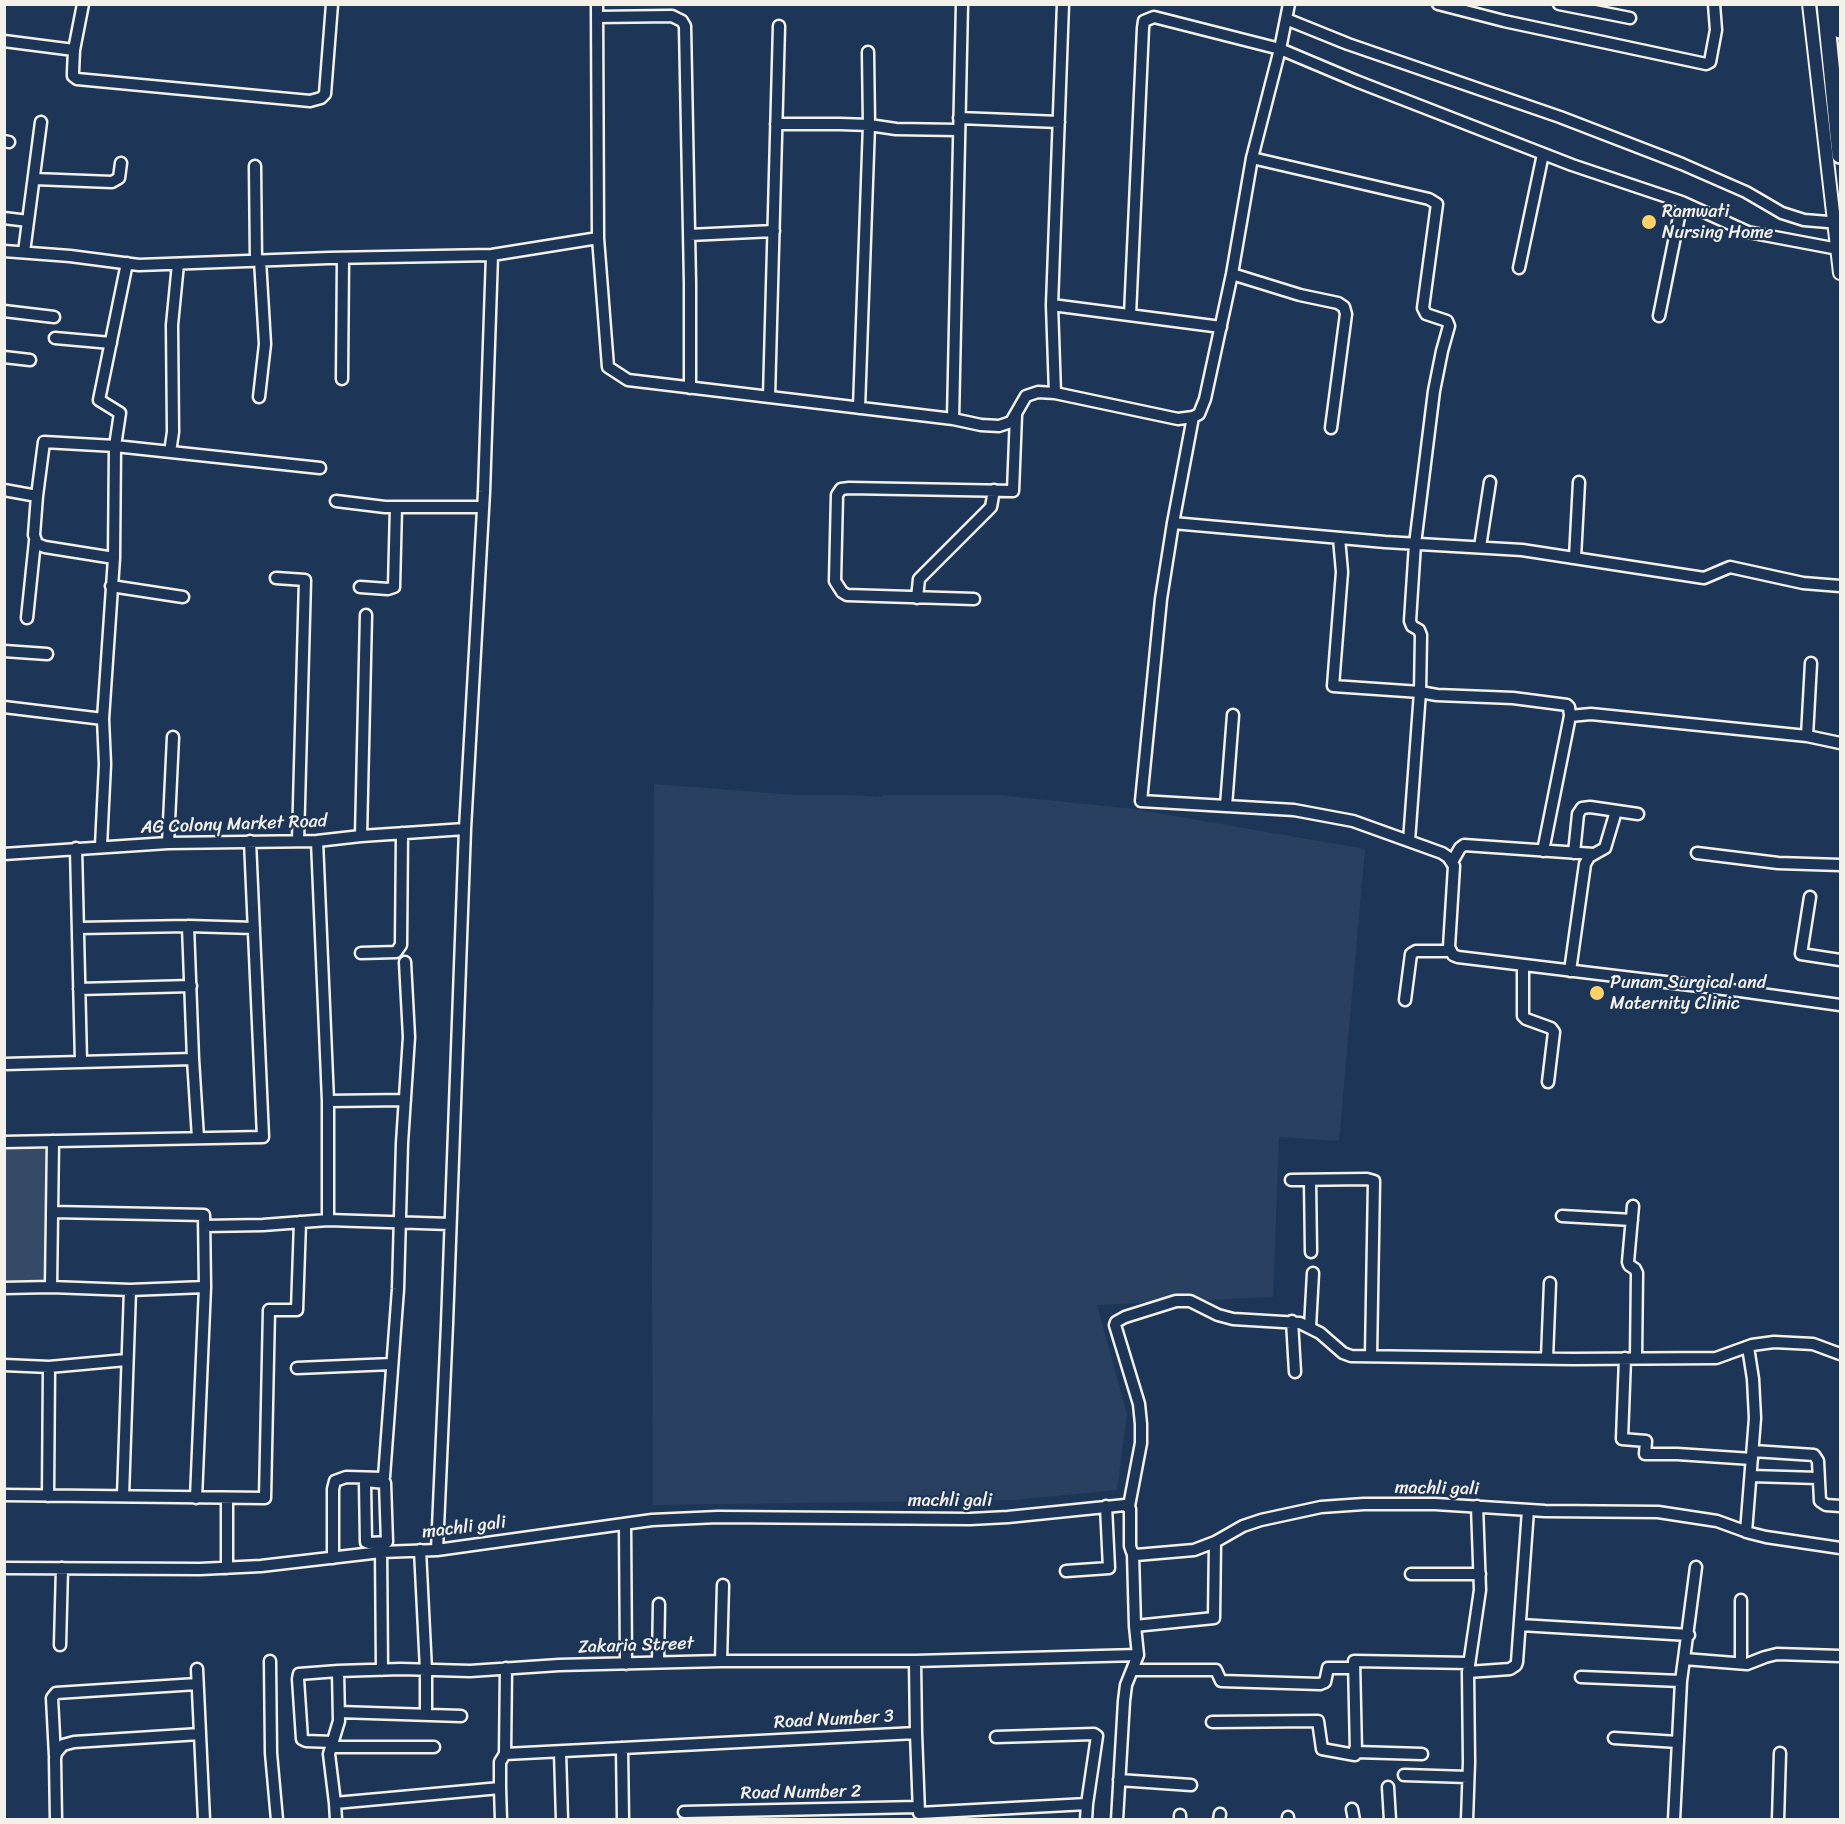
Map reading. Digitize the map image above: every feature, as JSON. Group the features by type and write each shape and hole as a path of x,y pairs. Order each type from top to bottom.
{"highway":[{"path":"1825,4 1840,155"},
{"path":"1838,4 1840,30"}],"main road":[{"path":"1809,4 1838,223 1840,273"}],"street":[{"path":"83,4 74,50 73,72 77,79 310,101 321,98 327,86 332,4"},
{"path":"597,4 598,237 608,367 628,380 999,426 1011,422 1030,393 1055,393 1178,418 1193,417 1202,410 1232,274 1252,158 1289,4"},
{"path":"952,419 962,4"},
{"path":"1055,393 1052,306 1063,4"},
{"path":"1437,4 1504,21 1706,64 1710,62 1716,30 1714,4"},
{"path":"1559,4 1613,10 1630,18"},
{"path":"597,17 672,16 682,21 685,26 690,388"},
{"path":"1130,315 1144,21 1154,17 1280,49 1543,154 1682,202 1748,232 1838,249"},
{"path":"1286,19 1348,44 1560,117 1682,164 1736,188 1782,213 1804,220 1838,223"},
{"path":"769,397 779,26"},
{"path":"5,44 74,50"},
{"path":"859,408 869,125 868,52"},
{"path":"959,118 1059,122"},
{"path":"24,252 41,122"},
{"path":"776,124 869,125 896,129 958,130"},
{"path":"1519,268 1543,154"},
{"path":"1252,158 1429,199 1437,204 1423,308 1426,314 1447,321 1449,326 1434,391 1414,544 1410,621 1412,626 1421,633 1420,692 1409,841"},
{"path":"34,179 112,183 119,178 121,164"},
{"path":"255,166 258,261 265,344 259,397"},
{"path":"1659,316 1682,202"},
{"path":"4,218 28,220"},
{"path":"689,235 774,231"},
{"path":"4,251 139,265 492,255 598,237"},
{"path":"437,1550 465,829 483,507 492,255"},
{"path":"342,379 343,258"},
{"path":"101,846 105,764 103,719 114,558 115,446 120,413 99,400 127,263"},
{"path":"170,452 174,432 172,325 178,264"},
{"path":"1232,274 1300,295 1338,303 1344,307 1346,314 1331,428"},
{"path":"1052,306 1221,327"},
{"path":"4,311 54,317"},
{"path":"55,338 111,343"},
{"path":"4,357 30,360"},
{"path":"974,599 847,595 835,581 836,500 841,489 849,488 1013,491 1016,415"},
{"path":"1193,417 1161,599 1141,801 1294,810 1353,821 1442,853 1452,862 1454,872 1450,951"},
{"path":"27,618 44,441 115,446 320,468"},
{"path":"1480,548 1490,482"},
{"path":"1575,558 1579,482"},
{"path":"4,490 37,496"},
{"path":"917,598 919,579 991,507 994,490"},
{"path":"336,501 376,507 483,507"},
{"path":"360,587 388,589 394,587 396,507"},
{"path":"1173,523 1414,544 1522,550 1704,578 1730,567 1803,583 1840,586"},
{"path":"1339,537 1342,572 1333,687 1513,698 1565,704 1569,707 1570,716 1543,851"},
{"path":"35,541 45,548 114,558"},
{"path":"276,578 305,580 298,841"},
{"path":"111,586 183,597"},
{"path":"361,836 366,615"},
{"path":"4,651 47,654"},
{"path":"1807,736 1811,663"},
{"path":"4,707 103,719"},
{"path":"1570,716 1592,714 1807,736 1840,744"},
{"path":"1226,806 1233,715"},
{"path":"168,843 173,736"},
{"path":"1574,853 1578,814 1582,808 1590,807 1638,814"},
{"path":"1570,970 1586,860 1603,850 1607,844 1616,811"},
{"name":"AG Colony Market Road","path":"4,854 168,843 317,841 465,829"},
{"path":"361,953 396,952 401,945 402,833"},
{"path":"4,1129 5,1142 263,1137 250,841"},
{"path":"317,841 328,1101 328,1220"},
{"path":"1452,862 1464,845 1594,855"},
{"path":"76,848 81,1062"},
{"path":"1697,853 1778,863 1840,865"},
{"path":"1810,897 1801,954 1840,960"},
{"path":"78,928 188,926 254,928"},
{"path":"188,926 198,1138"},
{"path":"1405,1000 1411,954 1416,951 1450,951 1458,957 1840,1005"},
{"path":"381,1547 366,1542 365,1483 384,1477 398,1289 409,1037 405,962"},
{"path":"1523,965 1523,1016 1551,1028 1554,1032 1548,1082"},
{"path":"79,989 190,986"},
{"path":"4,1064 193,1059"},
{"path":"328,1101 405,1100"},
{"path":"51,1287 52,1141"},
{"path":"1290,1180 1366,1179 1374,1181 1371,1356"},
{"path":"1311,1180 1311,1252"},
{"path":"1633,1206 1628,1262 1629,1266 1635,1268 1636,1273 1622,1439 1646,1441 1645,1454 1814,1455 1818,1461 1819,1496 1822,1503 1840,1506"},
{"path":"52,1212 204,1215 205,1287 196,1498"},
{"path":"1562,1216 1632,1220"},
{"path":"204,1226 263,1225 328,1220 450,1224"},
{"path":"4,1495 265,1498 268,1310 297,1310 300,1222"},
{"path":"1310,1327 1313,1273"},
{"path":"1547,1358 1550,1283"},
{"path":"4,1288 130,1290 205,1287"},
{"path":"123,1496 130,1290"},
{"path":"1116,1820 1126,1685 1138,1655 1129,1506 1142,1443 1138,1404 1115,1329 1116,1322 1125,1317 1183,1300 1190,1301 1218,1316 1292,1322 1310,1327 1343,1353 1351,1356 1716,1358 1748,1347 1774,1342 1799,1342 1822,1346 1840,1353"},
{"path":"1292,1322 1295,1372"},
{"path":"1746,1532 1755,1406 1748,1347"},
{"path":"4,1365 49,1367 126,1360"},
{"path":"297,1368 392,1364"},
{"path":"48,1496 49,1367"},
{"path":"1751,1476 1818,1478"},
{"path":"333,1558 333,1489 335,1481 346,1477 380,1480 385,1483 387,1542 381,1547"},
{"path":"227,1498 227,1568"},
{"name":"machli gali","path":"1133,1554 1194,1550 1215,1542 1243,1526 1261,1520 1321,1507 1364,1504 1435,1504 1528,1510 1658,1512 1718,1521 1766,1537 1840,1548"},
{"path":"1066,1571 1109,1568 1106,1506"},
{"name":"machli gali","path":"4,1568 227,1568 333,1558 381,1547 437,1550 652,1520 718,1517 970,1519 1106,1506 1129,1506"},
{"path":"1467,1820 1469,1667 1480,1590 1477,1506"},
{"path":"1212,1722 1318,1721 1322,1749 1355,1755 1354,1661 1505,1670 1513,1668 1517,1662 1528,1510"},
{"path":"625,1524 626,1664"},
{"path":"1135,1626 1214,1618 1215,1542"},
{"path":"381,1547 382,1670"},
{"path":"420,1550 426,1715"},
{"path":"1674,1820 1681,1681 1689,1635 1696,1567"},
{"path":"60,1645 62,1568"},
{"path":"1411,1574 1480,1574"},
{"path":"721,1660 723,1585"},
{"path":"1741,1663 1742,1600"},
{"path":"658,1662 659,1604"},
{"path":"1520,1625 1689,1635"},
{"path":"1684,1659 1752,1663 1777,1654 1840,1656"},
{"name":"Zakaria Street","path":"332,1744 302,1739 299,1674 359,1670 470,1671 559,1665 721,1660 915,1661 1138,1655"},
{"path":"270,1661 271,1754 277,1820"},
{"path":"915,1661 916,1733"},
{"path":"501,1820 500,1762 505,1754 506,1668"},
{"path":"1132,1670 1216,1670 1221,1681 1320,1684 1325,1682 1329,1668 1353,1668"},
{"path":"197,1669 204,1820"},
{"path":"336,1820 329,1758 338,1729 338,1671"},
{"path":"1581,1677 1681,1681"},
{"path":"56,1820 52,1698 56,1693 197,1684"},
{"path":"339,1712 461,1716"},
{"name":"Road Number 3","path":"505,1754 916,1733 918,1807"},
{"path":"55,1759 63,1745 74,1742 200,1734"},
{"path":"996,1737 1096,1735 1098,1740 1086,1820"},
{"path":"1614,1738 1678,1742"},
{"path":"332,1744 434,1747"},
{"path":"622,1748 623,1820"},
{"path":"1355,1749 1360,1753 1422,1754"},
{"path":"560,1752 562,1820"},
{"path":"1778,1820 1780,1753"},
{"path":"1404,1775 1468,1777"},
{"path":"1119,1780 1191,1785"},
{"path":"1388,1787 1390,1820"},
{"path":"335,1803 500,1788"},
{"path":"918,1807 919,1813 978,1815 1087,1804"},
{"name":"Road Number 2","path":"684,1812 918,1807"}],"shaded area":[{"path":"654,784 795,795 878,797 884,795 998,795 1134,809 1365,849 1339,1141 1279,1137 1273,1297 1097,1305 1127,1414 1117,1490 1014,1500 653,1505"},
{"path":"4,1149 47,1149 48,1284 5,1284"}],"place":[{"name":"Ramwati Nursing Home","path":"1649,222"},
{"name":"Punam Surgical and Maternity Clinic","path":"1597,993"}]}
